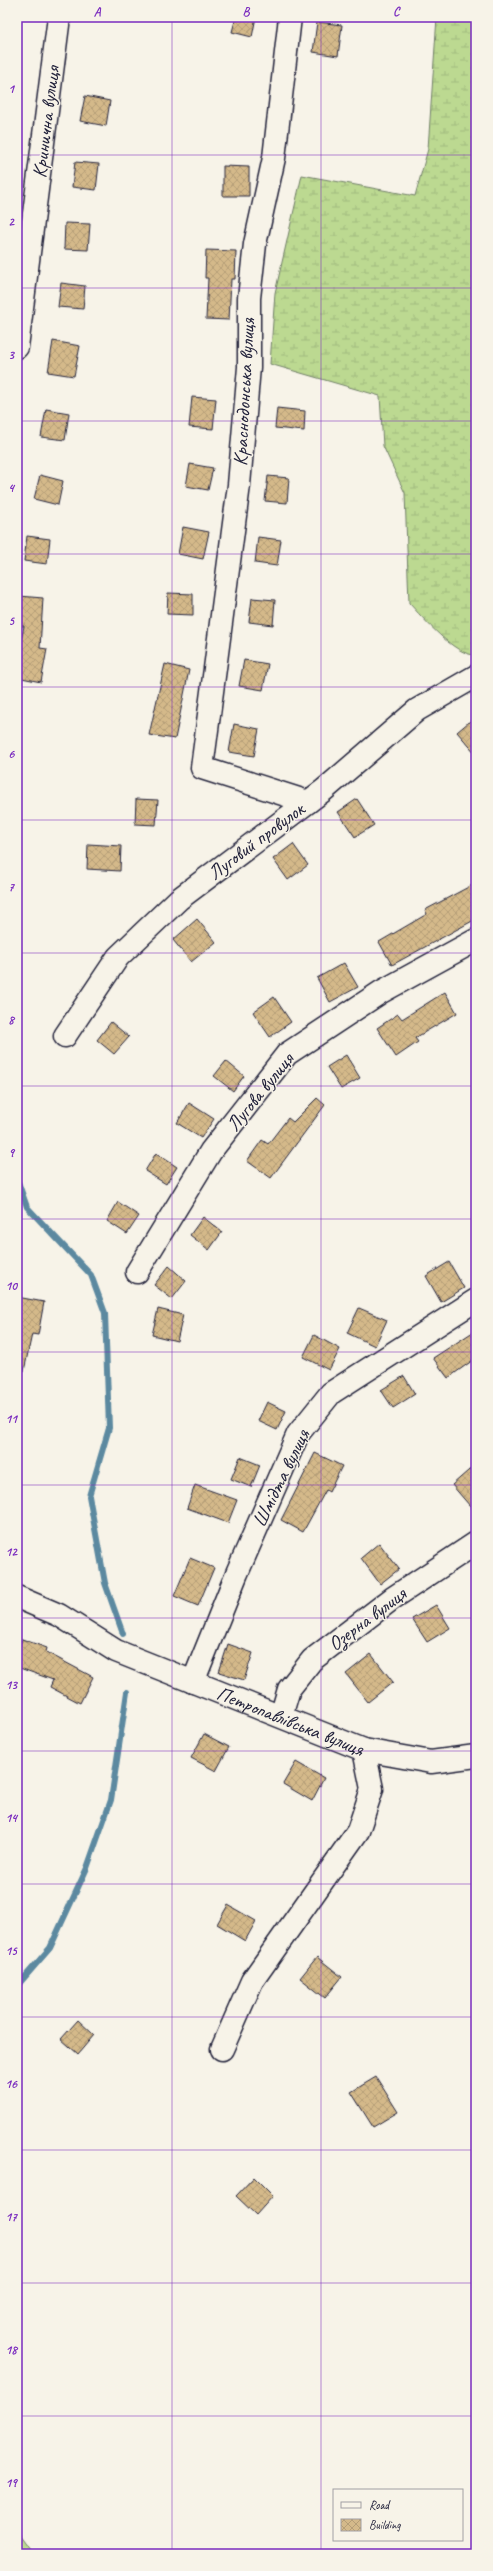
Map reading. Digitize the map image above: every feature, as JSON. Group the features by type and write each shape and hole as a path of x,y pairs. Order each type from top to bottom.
{"street":[{"name":"Кринична вулиця","path":"17,347 59,17"},
{"name":"Краснодонська вулиця","path":"290,17 274,158 255,244 249,298 249,367 239,485 202,768 308,802"},
{"name":"Луговий провулок","path":"65,1036 118,957 179,899 308,802 417,710 476,676"},
{"name":"Лугова вулиця","path":"137,1272 211,1151 287,1054 381,992 476,940"},
{"name":"Шмідта вулиця","path":"193,1682 237,1573 298,1434 331,1393 476,1300"},
{"name":"Озерна вулиця","path":"281,1716 289,1689 312,1660 394,1598 476,1543"},
{"name":"Петропавлівська вулиця","path":"17,1597 59,1615 116,1651 364,1750 372,1789 358,1831 252,1981 222,2049"},
{"path":"364,1750 431,1762 476,1756"}],"green space":[{"path":"437,17 476,17 476,655 468,654 449,643 409,603 405,493 383,446 380,396 270,364 275,293 302,175 415,196 428,149"},
{"path":"17,2532 33,2554 17,2554"}],"building":[{"path":"236,17 256,17 252,37 232,32"},
{"path":"317,22 342,25 338,56 313,52"},
{"path":"85,96 110,101 106,126 80,121"},
{"path":"75,162 99,164 96,190 72,187"},
{"path":"223,166 249,167 249,196 223,196"},
{"path":"65,223 90,224 88,250 64,249"},
{"path":"206,250 236,251 235,279 231,279 229,320 206,319 208,278 205,278"},
{"path":"61,283 85,286 83,309 58,307"},
{"path":"53,341 80,346 74,376 48,372"},
{"path":"192,397 216,399 213,429 189,427"},
{"path":"277,408 305,411 304,431 275,428"},
{"path":"46,409 69,413 65,440 41,437"},
{"path":"190,464 213,468 208,490 186,486"},
{"path":"40,475 63,481 58,505 34,499"},
{"path":"268,476 289,478 287,503 265,501"},
{"path":"183,527 209,532 203,559 178,554"},
{"path":"27,536 50,539 47,564 24,561"},
{"path":"258,537 281,540 277,566 255,563"},
{"path":"168,593 193,594 193,615 167,614"},
{"path":"19,596 43,598 40,648 47,649 41,682 17,677 17,661 24,626 17,626"},
{"path":"252,598 275,600 273,625 249,622"},
{"path":"244,660 268,664 263,690 239,686"},
{"path":"165,664 189,670 175,739 149,735"},
{"path":"476,716 476,754 457,732"},
{"path":"234,724 259,729 254,756 229,752"},
{"path":"136,799 158,800 156,825 135,824"},
{"path":"357,799 374,825 355,837 338,812"},
{"path":"88,844 121,846 120,871 87,869"},
{"path":"293,844 308,865 288,880 273,859"},
{"path":"476,883 476,919 392,965 379,942 427,914 425,910"},
{"path":"197,919 216,942 191,962 173,940"},
{"path":"344,963 358,987 330,1002 317,978"},
{"path":"445,992 457,1013 415,1038 418,1042 396,1057 377,1028 398,1014 402,1019"},
{"path":"274,997 291,1022 270,1037 253,1012"},
{"path":"111,1022 129,1037 114,1054 97,1040"},
{"path":"346,1055 360,1078 341,1089 327,1067"},
{"path":"226,1061 244,1076 233,1091 214,1076"},
{"path":"317,1098 325,1105 271,1178 247,1161 262,1140 268,1144 288,1118 293,1122"},
{"path":"189,1103 214,1119 201,1138 177,1123"},
{"path":"156,1153 177,1167 166,1184 145,1171"},
{"path":"118,1202 139,1216 127,1234 107,1221"},
{"path":"203,1217 222,1232 209,1250 190,1235"},
{"path":"449,1262 464,1288 441,1302 426,1276"},
{"path":"169,1266 186,1281 172,1299 154,1285"},
{"path":"17,1297 44,1302 38,1335 32,1334 24,1371 17,1370"},
{"path":"359,1308 387,1320 375,1346 347,1333"},
{"path":"158,1309 183,1315 177,1341 152,1335"},
{"path":"476,1330 476,1358 448,1378 433,1358"},
{"path":"314,1335 340,1349 329,1370 303,1357"},
{"path":"404,1376 415,1394 393,1408 381,1390"},
{"path":"267,1402 286,1411 277,1430 258,1421"},
{"path":"315,1453 342,1466 329,1492 326,1490 303,1532 281,1520"},
{"path":"240,1457 260,1465 251,1487 231,1479"},
{"path":"476,1464 476,1513 452,1485"},
{"path":"195,1485 237,1500 228,1523 187,1508"},
{"path":"379,1543 399,1569 380,1584 361,1558"},
{"path":"190,1558 214,1568 198,1606 174,1596"},
{"path":"436,1605 450,1628 427,1642 412,1619"},
{"path":"22,1639 47,1648 46,1652 93,1677 80,1703 50,1687 53,1680 17,1667 17,1652"},
{"path":"228,1644 253,1653 244,1680 219,1672"},
{"path":"371,1654 393,1682 368,1702 346,1674"},
{"path":"204,1734 229,1747 216,1771 191,1758"},
{"path":"296,1762 324,1778 312,1801 283,1784"},
{"path":"228,1905 256,1921 245,1941 217,1924"},
{"path":"317,1957 342,1977 325,1998 300,1978"},
{"path":"78,2020 94,2035 78,2054 61,2039"},
{"path":"376,2077 398,2112 373,2127 351,2092"},
{"path":"254,2177 273,2196 256,2215 236,2196"}],"waterway":[{"path":"17,1179 27,1207 91,1275 105,1313 109,1428 89,1496 105,1583 123,1634"},
{"path":"17,1986 50,1948 87,1868 111,1800 127,1692"}]}
